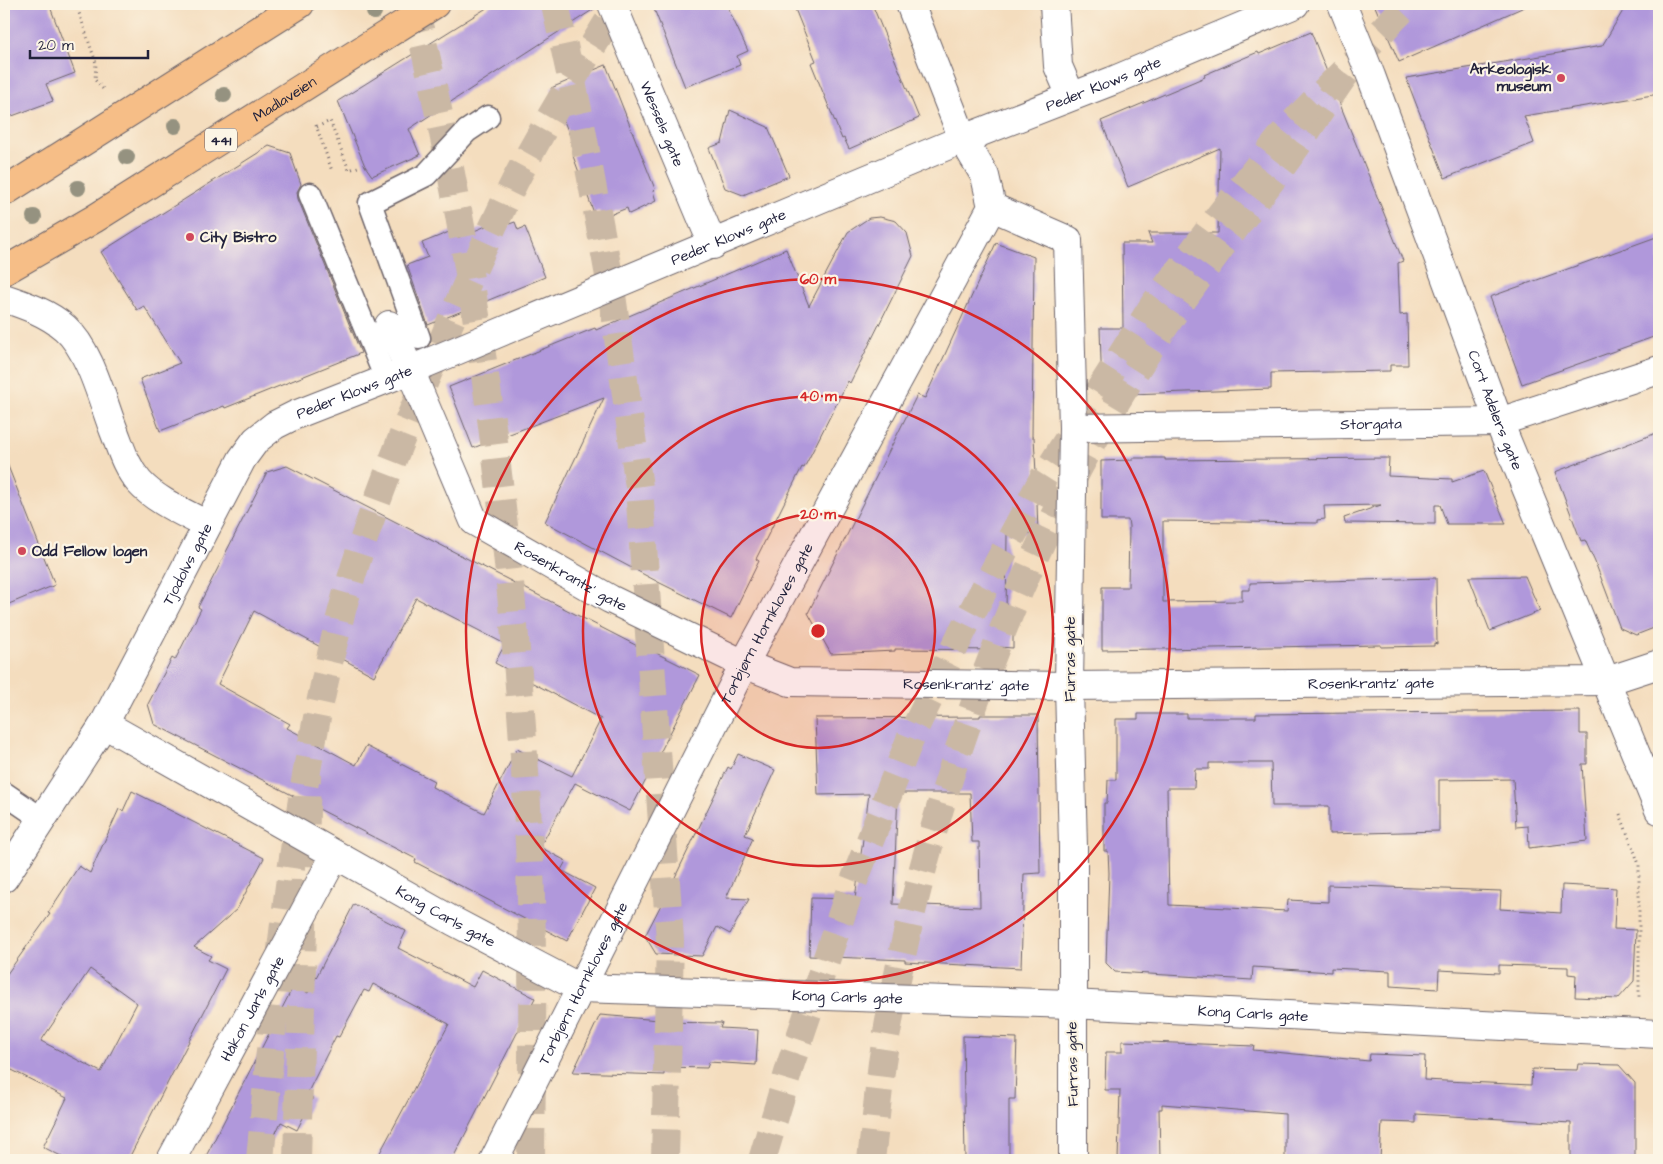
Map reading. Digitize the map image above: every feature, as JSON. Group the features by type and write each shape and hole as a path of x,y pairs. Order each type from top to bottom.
{"main road":[{"path":"4,192 300,4"},
{"name":"Madlaveien","path":"4,271 94,219 435,4"}],"street":[{"name":"Wessels gate","path":"612,4 712,245"},
{"path":"910,4 963,139 985,176 992,207"},
{"path":"1054,4 1058,66 1070,96"},
{"name":"Peder Klows gate","path":"207,525 242,459 256,440 275,425 295,415 398,375 963,139 1295,4"},
{"name":"Cort Adelers gate","path":"1342,4 1371,76 1500,422 1659,810"},
{"name":"Furras gate","path":"992,207 1068,240 1073,428 1069,686 1073,848 1071,1004 1073,1160"},
{"name":"Torbjørn Hornkloves gate","path":"494,1160 744,664 992,207"},
{"name":"Tjodolvs gate","path":"4,298 25,305 66,328 79,346 89,365 126,464 140,483 168,503 207,525 104,724 4,878"},
{"name":"Rosenkrantz' gate","path":"389,325 398,375 474,521 610,599 744,664 790,682 1069,686 1607,681 1659,664"},
{"name":"Storgata","path":"1073,428 1500,422 1659,370"},
{"name":"Kong Carls gate","path":"104,724 453,921 580,988 1071,1004 1659,1034"},
{"name":"Håkon Jarls gate","path":"172,1160 335,855"}],"lane":[{"path":"419,338 370,203 426,175 467,131 488,117"},
{"path":"310,194 398,375"},
{"path":"4,793 42,819"}],"path":[{"path":"76,4 96,63 95,80 106,93"},
{"path":"317,127 330,121 349,170 358,167"},
{"path":"1619,810 1639,864 1639,1002"}],"building":[{"path":"4,4 49,4 75,73 46,84 53,101 4,119"},
{"path":"493,4 597,4 597,7 409,129 420,155 372,176 365,166 338,101"},
{"path":"652,4 726,4 748,51 737,56 740,65 685,87"},
{"path":"793,4 872,4 919,118 849,149 844,138 842,139 811,63 816,61"},
{"path":"1374,4 1531,4 1399,62"},
{"name":"Arkeologisk museum","path":"1627,4 1659,4 1659,94 1524,116 1534,143 1445,178 1406,78 1602,46"},
{"path":"1311,32 1403,261 1398,263 1400,315 1407,314 1408,365 1390,365 1390,371 1271,373 1271,389 1102,395 1100,328 1123,328 1122,243 1152,243 1148,233 1218,233 1220,148 1128,187 1101,121 1205,77 1204,75 1258,52 1259,54"},
{"path":"606,65 655,189 653,191 656,201 629,214 627,208 602,218 599,211 594,213 573,156 577,154 551,88"},
{"path":"730,110 768,127 789,176 743,195 725,188 709,148 722,143"},
{"path":"269,146 290,153 301,184 297,192 298,199 361,353 225,408 224,406 160,431 140,379 180,363 144,306 137,310 101,252"},
{"path":"880,217 896,221 907,233 913,256 850,383 848,381 804,468 802,467 756,559 759,561 731,618 545,522 604,398 473,448 449,387 595,328 596,330 786,249 809,306 848,232 869,218"},
{"path":"496,222 498,228 515,222 518,230 525,227 545,277 428,325 407,265 428,257 422,243 454,230 457,238"},
{"path":"1659,236 1659,335 1522,384 1490,297"},
{"path":"996,243 1034,257 1032,437 1034,437 1038,533 1007,534 1006,616 1013,616 1013,648 999,647 999,650 895,649 895,651 831,654 808,613 917,395 925,398"},
{"path":"1659,432 1659,626 1636,635 1620,628 1595,562 1585,540 1581,541 1555,472"},
{"path":"1133,458 1165,458 1165,460 1389,458 1388,476 1452,479 1452,482 1484,471 1506,524 1447,524 1440,505 1435,505 1435,524 1345,523 1344,518 1381,505 1324,506 1325,519 1317,520 1317,523 1163,521 1163,602 1242,601 1242,590 1250,590 1250,583 1436,578 1437,644 1434,643 1434,646 1381,647 1381,645 1102,650 1102,587 1128,587 1129,526 1128,520 1101,520 1101,461 1133,460"},
{"name":"Odd Fellow logen","path":"6,461 55,585 4,606 4,462"},
{"path":"287,466 647,651 648,649 700,675 630,811 575,783 540,847 566,861 561,870 595,888 567,941 415,862 416,859 154,724 148,704 172,658 175,660 201,609 198,607 267,472","holes":["416,598 505,644 495,663 601,719 572,776 517,749 484,813 432,787 434,781 366,746 356,765 287,728 290,724 218,684 254,611 374,676"]},
{"path":"1525,576 1540,611 1490,631 1469,577"},
{"path":"1580,711 1580,734 1587,734 1587,764 1582,764 1587,841 1529,848 1528,826 1516,827 1513,779 1439,780 1439,831 1329,834 1329,806 1272,806 1271,763 1209,763 1209,769 1195,769 1194,788 1167,788 1169,905 1287,911 1288,900 1328,902 1328,885 1501,891 1500,909 1561,913 1562,885 1616,888 1614,929 1636,930 1634,981 1618,999 1575,997 1576,975 1568,974 1568,967 1499,965 1499,973 1439,970 1438,989 1390,986 1390,971 1331,968 1331,972 1253,967 1252,980 1115,972 1106,963 1109,873 1108,851 1104,851 1104,803 1107,803 1108,780 1116,780 1116,719 1138,719 1138,714 1187,714 1187,718 1256,718 1256,714"},
{"path":"980,715 1038,715 1040,873 1024,874 1021,968 809,956 811,898 855,899 869,794 818,795 815,718 980,717","holes":["898,793 970,793 972,842 979,842 980,907 893,904"]},
{"path":"738,754 775,770 745,835 753,838 726,898 749,899 730,934 717,927 702,956 656,954 645,936 664,899 657,895 666,896 728,767 731,769"},
{"path":"132,791 264,858 237,909 194,947 211,956 208,960 226,969 128,1160 69,1160 43,1147 67,1098 4,1066 4,978 50,914 48,913 79,866 90,873 119,809 123,811","holes":["90,969 137,1003 101,1072 41,1041"]},
{"path":"354,904 406,931 398,948 473,987 482,970 535,998 452,1160 376,1160 449,1024 373,984 369,992 364,990 339,1037 336,1036 307,1094 313,1098 297,1130 281,1122 263,1160 204,1160 294,985 308,993"},
{"path":"600,1015 659,1020 658,1022 722,1023 720,1028 758,1030 756,1065 709,1062 707,1068 664,1067 664,1075 573,1072"},
{"path":"963,1036 1017,1038 1015,1099 1009,1099 1009,1160 965,1160"},
{"path":"1122,1041 1254,1046 1253,1050 1369,1061 1370,1054 1425,1056 1424,1080 1531,1085 1532,1069 1577,1070 1578,1064 1619,1065 1635,1083 1635,1160 1571,1160 1571,1123 1416,1114 1416,1123 1382,1122 1380,1160 1285,1160 1285,1114 1162,1104 1162,1109 1159,1109 1160,1160 1118,1160 1120,1090 1105,1090 1106,1052 1122,1052"}],"tunnel":[{"path":"414,4 438,107 476,316 491,421 515,632 531,883 531,1160"},
{"path":"555,4 580,119 610,281 639,487 670,940 665,1160"},
{"path":"260,1160 280,956 299,820 310,752 324,685 348,588 378,498 413,410 492,229 516,179 541,134 619,4"},
{"path":"871,1160 882,1063 898,976 918,889 942,800 971,713 1004,626 1041,542 1082,462 1126,386 1181,302 1291,154 1352,65 1368,45 1408,4"},
{"path":"762,1160 791,1063 848,896 913,732 972,612 1042,480 1154,304 1219,216 1288,128 1363,52"},
{"path":"297,1160 307,774"}],"place":[{"name":"Arkeologisk museum","path":"1561,78"},
{"name":"City Bistro","path":"190,237"},
{"name":"Odd Fellow logen","path":"22,551"}]}
